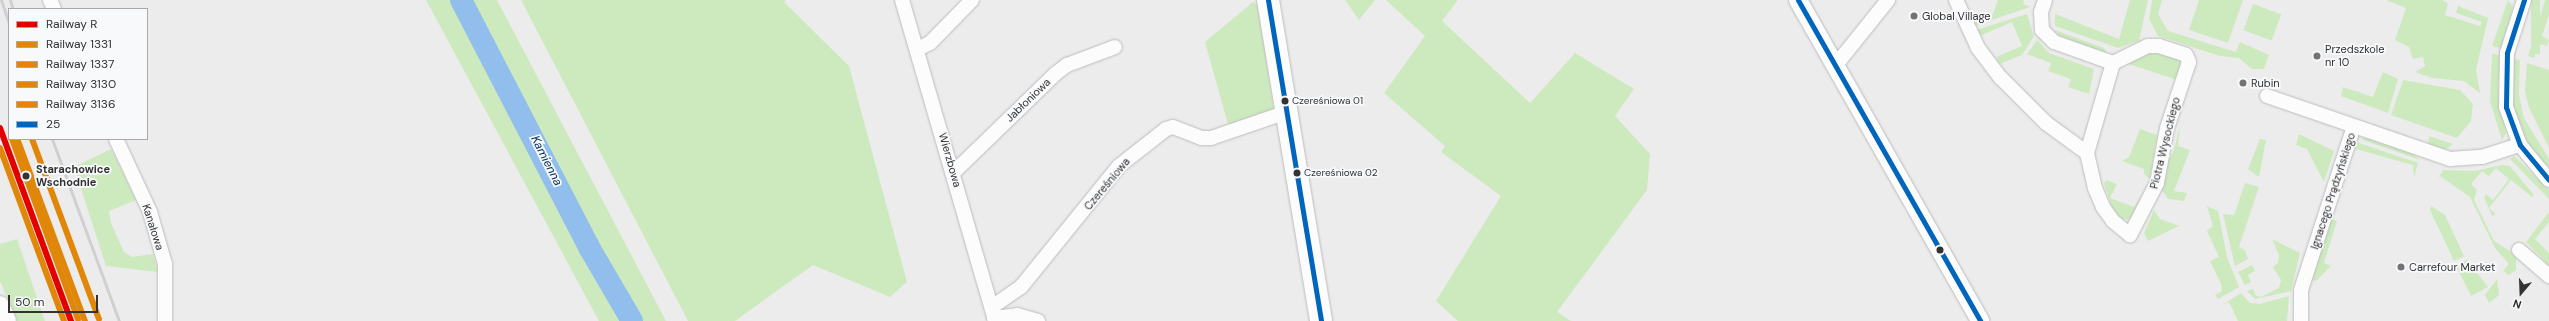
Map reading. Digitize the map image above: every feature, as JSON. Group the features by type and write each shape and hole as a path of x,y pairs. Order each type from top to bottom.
{"main road":[{"path":"1268,0 1321,321"}],"street":[{"name":"Wierzbowa","path":"902,0 996,312"},
{"path":"918,49 930,44 972,0"},
{"path":"1798,0 1980,321"},
{"path":"1835,66 1888,0"},
{"path":"1956,0 1978,48 2001,78 2046,123 2087,153"},
{"path":"2045,0 2041,12 2042,30 2054,42 2113,63"},
{"path":"2524,0 2504,73 2506,107 2520,144 2549,180"},
{"name":"Piotra Wysockiego","path":"2159,46 2186,55 2190,62 2167,128 2157,183 2130,235 2113,222 2103,207 2095,188 2087,153 2113,63 2142,49 2159,46"},
{"name":"Jabłoniowa","path":"953,173 1055,74 1067,65 1115,47"},
{"name":"Ignacego Prądzyńskiego","path":"2267,96 2354,126 2301,290 2301,321"},
{"name":"Czereśniowa","path":"996,312 1021,287 1119,166 1166,129 1176,128 1201,138 1211,138 1286,112"},
{"path":"2354,126 2450,159 2482,157 2520,144"},
{"name":"Kanałowa","path":"116,140 150,212 165,264 165,321"},
{"path":"2519,250 2530,262 2549,276"},
{"path":"0,305 7,321"},
{"path":"996,312 1017,315 1038,321"}],"green space":[{"path":"426,0 497,0 666,321 599,321"},
{"path":"521,0 786,0 784,2 849,66 907,282 890,297 813,265 735,321 688,321"},
{"path":"1345,0 1375,0 1359,20"},
{"path":"1386,0 1458,0 1442,21 1530,103 1575,53 1634,89 1615,116 1650,154 1647,190 1557,312 1571,321 1458,321 1436,301 1501,196 1441,152 1445,146 1384,93 1425,36"},
{"path":"1998,0 2024,0 2023,4 2030,7 1974,26 1972,19 1991,19"},
{"path":"2130,0 2148,0 2139,41 2118,48 2055,26 2055,14 2119,39"},
{"path":"2152,0 2162,0 2158,14 2168,31 2236,52 2240,42 2269,55 2264,69 2252,69 2239,58 2220,56 2158,36 2149,19"},
{"path":"2199,0 2243,0 2228,43 2189,30"},
{"path":"2386,0 2442,0 2448,3 2445,15 2480,26 2482,22 2456,13 2458,6 2488,18 2476,70 2480,93 2464,81 2432,78 2415,72 2425,66 2423,57 2413,59 2409,47 2395,40 2406,8"},
{"path":"2508,0 2513,7 2501,48 2492,46"},
{"path":"2531,0 2540,0 2540,54 2531,54"},
{"path":"2545,0 2549,0 2549,15 2542,36 2549,40 2547,46 2539,44 2534,58 2528,56"},
{"path":"1253,2 1258,6 1274,112 1229,128 1205,42"},
{"path":"2253,4 2281,14 2272,41 2243,30"},
{"path":"2027,14 2034,36 2022,55 2000,64 1996,57 2022,46 2012,22 1982,35 1976,30"},
{"path":"2055,30 2104,48 2107,53 2059,36"},
{"path":"2037,40 2049,53 2094,69 2089,94 2068,87 2071,79 2048,71 2051,63 2027,54"},
{"path":"2156,50 2183,61 2177,80 2123,62"},
{"path":"2492,54 2500,55 2498,91 2506,133 2502,140 2490,101"},
{"path":"2513,59 2520,60 2519,95 2524,118 2549,159 2549,167 2532,151 2516,120 2512,103"},
{"path":"2527,63 2549,70 2549,148 2529,108 2525,91"},
{"path":"2383,72 2398,79 2388,113 2341,96 2343,87 2373,97"},
{"path":"2403,80 2460,90 2473,104 2471,121 2457,138 2391,115"},
{"path":"2180,126 2178,146 2190,150 2174,191 2187,193 2184,201 2168,199 2161,189 2166,161 2173,153"},
{"path":"2140,129 2157,135 2150,179 2144,174 2144,169 2122,161 2129,157"},
{"path":"2299,134 2334,151 2324,182 2307,149 2296,145"},
{"path":"2429,136 2453,144 2446,149 2428,145"},
{"path":"2366,138 2412,153 2420,160 2360,139"},
{"path":"2260,139 2266,140 2259,177 2248,169"},
{"path":"2356,142 2418,163 2414,178 2413,165 2352,148"},
{"path":"111,149 136,200 109,211 111,223 124,252 132,257 153,254 158,272 106,266 74,167"},
{"path":"2514,156 2549,190 2549,199 2510,159"},
{"path":"2502,165 2510,166 2534,195 2532,197 2511,180 2489,208 2496,214 2492,216 2484,197 2486,194 2493,200 2509,179 2496,168 2489,176 2482,171 2471,184 2477,190 2474,200 2494,241 2516,255 2516,270 2509,275 2503,271 2509,264 2495,248 2470,197 2440,176 2435,184 2443,170 2475,171"},
{"path":"2106,180 2117,184 2110,198 2134,207 2141,196 2130,220 2123,219 2113,210 2104,184"},
{"path":"2245,183 2259,187 2239,247 2245,250 2248,259 2235,266 2223,214 2234,215"},
{"path":"2207,206 2218,211 2227,257 2239,287 2218,299 2215,295 2222,291 2221,284 2210,261 2219,257 2207,231 2213,226"},
{"path":"2431,206 2445,215 2464,256 2454,261 2430,210"},
{"path":"2154,210 2160,219 2179,226 2148,241 2144,233"},
{"path":"2549,212 2549,222 2535,239 2549,253 2549,265 2526,242"},
{"path":"2331,219 2337,221 2324,263 2331,266 2316,281 2312,280"},
{"path":"17,239 45,321 17,321 0,281 0,244"},
{"path":"2272,239 2300,253 2291,291 2255,299 2247,291 2253,289 2256,296 2261,297 2279,288 2281,280 2273,267 2278,263 2279,255"},
{"path":"2467,260 2488,287 2471,296 2456,266"},
{"path":"2252,265 2255,271 2248,275 2251,282 2245,285 2238,272"},
{"path":"2497,279 2499,295 2489,303 2485,295"},
{"path":"2241,293 2250,303 2260,304 2289,296 2287,321 2238,321 2229,302 2222,305"}],"waterway":[{"name":"Kamienna","path":"461,0 590,249 632,321"}],"railway":[{"path":"1,0 8,20"},
{"path":"10,0 13,8"},
{"path":"52,140 119,321"}],"rail line":[{"name":"R","path":"0,128 71,321"},
{"name":"3136","path":"12,140 78,319"},
{"name":"1337","path":"32,140 99,319"},
{"name":"1331","path":"18,141 85,321"},
{"name":"3130","path":"0,148 64,321"}],"transit line":[{"name":"25","path":"1268,0 1321,321"},
{"name":"25","path":"1798,0 1980,321"},
{"name":"25","path":"2524,0 2507,53 2506,107 2520,145 2549,180"}],"place":[{"name":"Global Village","path":"1914,16"},
{"name":"Przedszkole nr 10","path":"2317,56"},
{"name":"Rubin","path":"2243,83"},
{"name":"Czereśniowa 01","path":"1285,101"},
{"name":"Czereśniowa 02","path":"1297,173"},
{"name":"Starachowice Wschodnie","path":"26,176"},
{"name":"Carrefour Market","path":"2401,267"}]}
